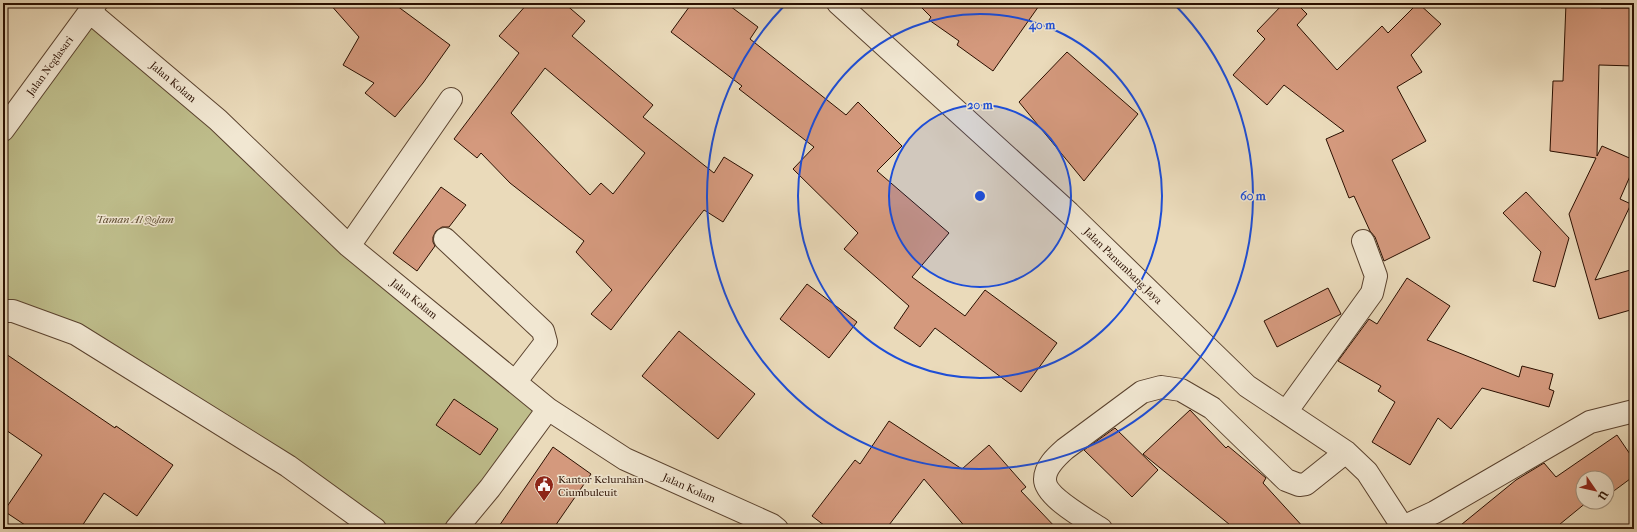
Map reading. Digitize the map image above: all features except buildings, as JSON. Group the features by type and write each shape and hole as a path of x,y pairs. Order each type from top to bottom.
{"street":[{"name":"Jalan Panumbang Jaya","path":"838,3 1069,213 1247,386 1346,452 1367,472 1404,528"},
{"name":"Jalan Neglasari","path":"3,130 93,7"},
{"name":"Jalan Kolam","path":"93,7 218,120 349,246 516,381 548,409 625,459 772,525 777,529"},
{"path":"349,246 451,99"},
{"path":"445,239 543,331 546,336 546,342 516,381"},
{"path":"1286,412 1372,293 1376,276 1362,241"},
{"path":"3,310 13,311 76,334 288,466 375,529"},
{"path":"1101,529 1064,506 1046,487 1045,479 1047,472 1054,459 1065,449 1142,392 1161,387 1181,390 1212,408 1286,480 1299,486 1306,484 1346,452"},
{"path":"456,529 490,488 548,409"},
{"path":"1404,528 1435,512 1590,422 1634,411"}],"green space":[{"name":"Taman Al Qolam","path":"90,12 548,409 458,529 375,529 76,334 3,311 3,130"}],"place":[{"name":"Kantor Kelurahan Ciumbuleuit","path":"544,502"}]}
